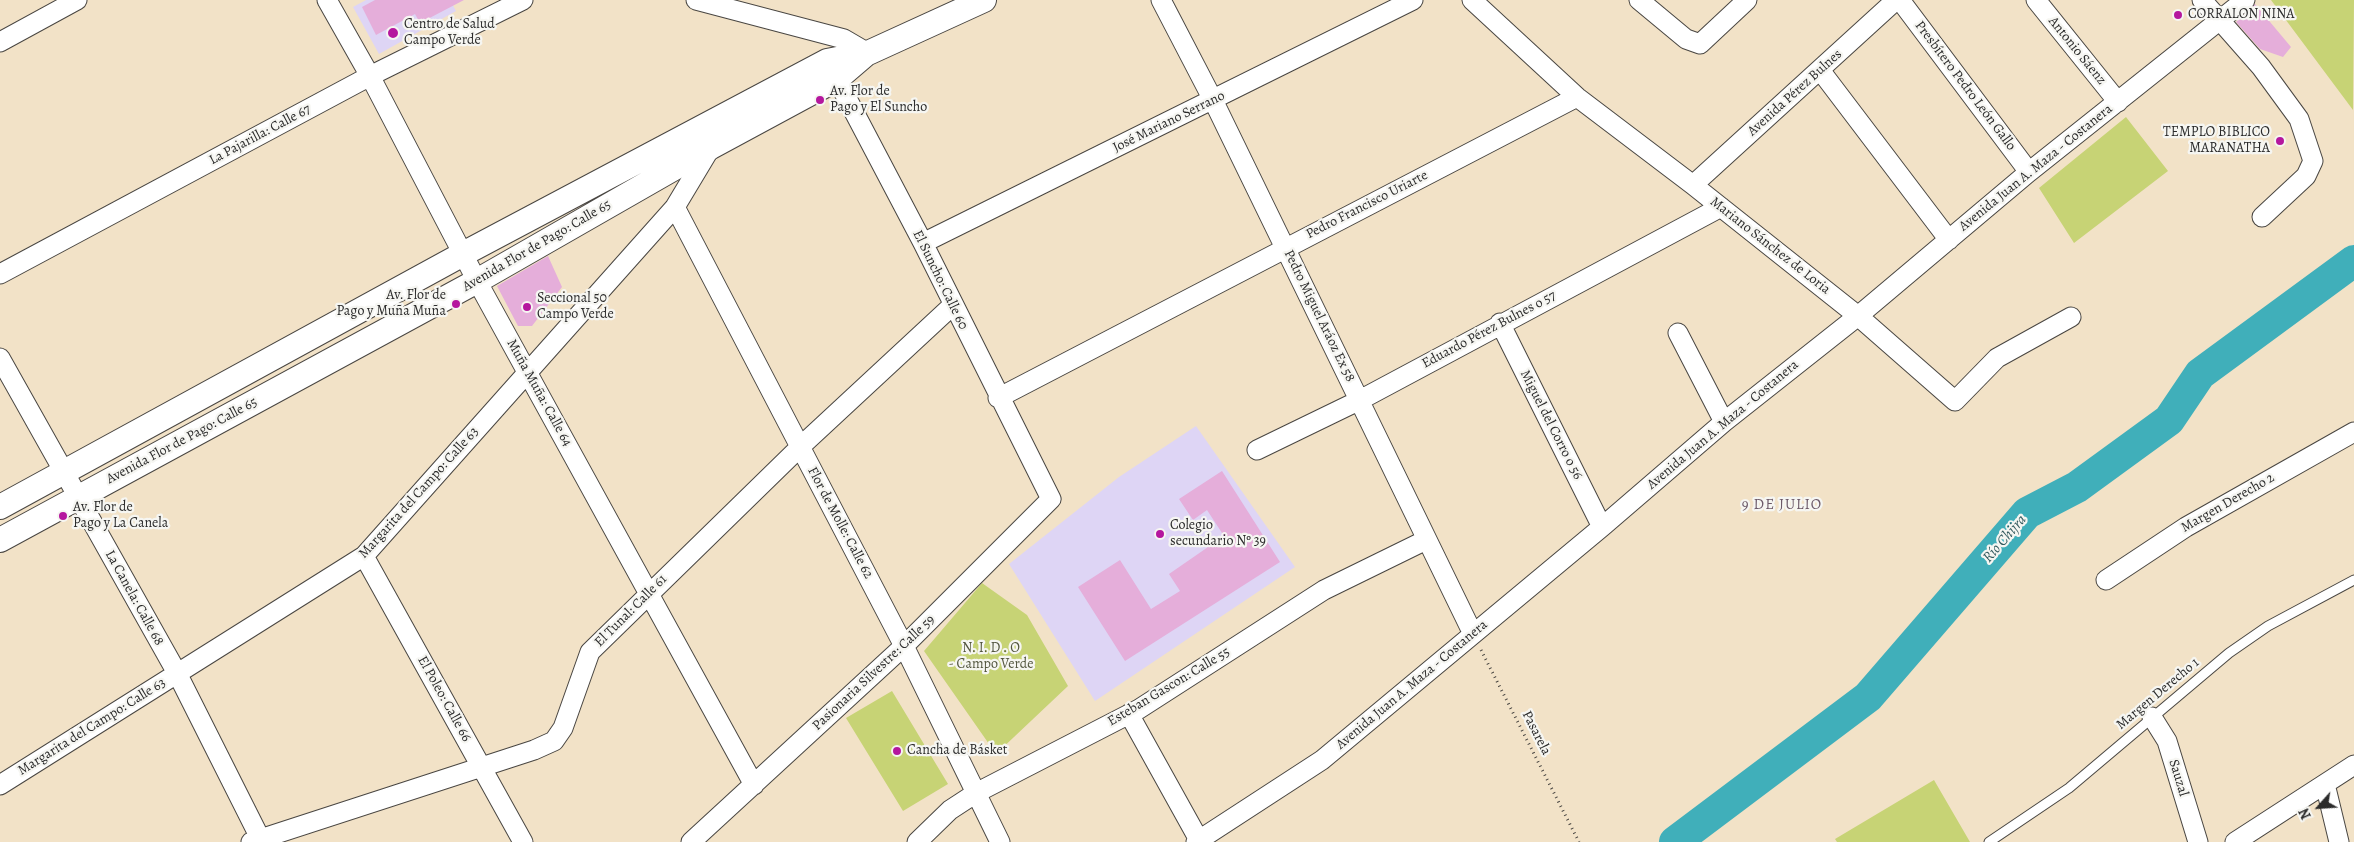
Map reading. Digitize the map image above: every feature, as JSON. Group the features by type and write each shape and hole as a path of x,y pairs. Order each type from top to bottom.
{"street":[{"path":"0,42 77,0"},
{"name":"Muña Muña: Calle 64","path":"326,0 370,76 463,254 754,785"},
{"name":"La Pajarilla: Calle 67","path":"0,274 370,76 523,0"},
{"path":"696,0 844,38 868,53"},
{"path":"832,70 984,0"},
{"name":"Pedro Miguel Aráoz Ex 58","path":"1161,0 1213,100 1473,634"},
{"name":"José Mariano Serrano","path":"923,243 1414,0"},
{"name":"Mariano Sánchez de Loria","path":"1472,0 1577,97 1721,206 1858,316 1955,401 1997,358 2071,317"},
{"path":"1639,0 1686,39 1700,44 1747,0"},
{"name":"Avenida Pérez Bulnes","path":"1693,185 1896,0"},
{"name":"Presbítero Pedro León Gallo","path":"1900,0 2029,172"},
{"name":"Antonio Sáenz","path":"2036,0 2118,102"},
{"path":"2202,0 2261,67 2299,119 2313,160 2306,176 2262,217"},
{"name":"Avenida Juan A. Maza - Costanera","path":"1197,841 1322,760 1602,527 1724,422 1858,316 2029,172 2245,0"},
{"name":"Avenida Flor de Pago: Calle 65","path":"0,540 478,281 710,147 832,70"},
{"name":"Avenida Flor de Pago: Calle 65","path":"0,507 463,254 832,70"},
{"name":"El Suncho: Calle 60","path":"832,70 923,243 998,398 1051,499"},
{"path":"1820,70 1949,240"},
{"name":"Pedro Francisco Uriarte","path":"998,398 1577,97"},
{"name":"Margarita del Campo: Calle 63","path":"0,785 364,556 675,207 710,147"},
{"name":"Eduardo Pérez Bulnes o 57","path":"1257,450 1360,400 1500,323 1721,206"},
{"name":"Flor de Molle: Calle 62","path":"675,207 904,646 1000,842"},
{"name":"El Tunal: Calle 61","path":"258,841 534,750 554,741 563,728 590,652 800,446 953,305"},
{"name":"Miguel del Corro o 56","path":"1500,323 1602,527"},
{"path":"1678,333 1724,422"},
{"name":"La Canela: Calle 68","path":"0,358 177,673 258,841"},
{"name":"Margen Derecho 2","path":"2106,580 2186,527 2354,432"},
{"name":"Pasionaria Silvestre: Calle 59","path":"691,842 904,646 1051,499"},
{"name":"Esteban Gascon: Calle 55","path":"917,842 950,810 976,793 1129,714 1324,590 1426,540"},
{"name":"El Poleo: Calle 66","path":"364,556 523,842"},
{"path":"1129,714 1197,841"},
{"name":"Sauzal","path":"2152,717 2167,741 2198,842"},
{"path":"2235,842 2354,765"},
{"path":"2325,784 2339,842"}],"lane":[{"name":"Margen Derecho 1","path":"1989,842 2068,788 2228,653 2268,626 2354,580"}],"path":[{"name":"Pasarela","path":"1473,634 1579,842"}],"shaded area":[{"name":"Centro de Salud Campo Verde","path":"366,0 450,0 456,11 379,54 353,7"},
{"name":"Colegio secundario Nº 39","path":"1196,426 1295,567 1095,701 1009,564 1119,477"}],"green space":[{"path":"2271,0 2354,0 2353,110"},
{"path":"2126,117 2168,171 2074,243 2039,188"},
{"name":"N. I. D . O - Campo Verde","path":"982,583 1027,615 1068,686 996,754 924,651"},
{"name":"Cancha de Básket","path":"892,691 948,784 903,811 846,718"},
{"path":"1934,780 1970,842 1837,842 1835,839"}],"building":[{"path":"375,0 464,0 420,23 415,14 376,35 362,7"},
{"path":"2255,4 2291,47 2283,57 2260,49 2236,22"},
{"name":"Seccional 50 Campo Verde","path":"548,256 562,287 532,326 518,326 497,286"},
{"path":"1222,471 1280,562 1125,661 1078,587 1120,560 1151,609 1180,591 1169,574 1224,536 1207,510 1193,520 1179,499"}],"waterway":[{"name":"Río Chijra","path":"1675,842 1868,697 2027,513 2077,487 2169,420 2200,374 2354,261"}],"place":[{"name":"CORRALON NINA","path":"2178,15"},
{"name":"Centro de Salud Campo Verde","path":"393,33"},
{"name":"Av. Flor de Pago y El Suncho","path":"820,100"},
{"name":"TEMPLO BIBLICO MARANATHA","path":"2280,141"},
{"name":"Av. Flor de Pago y Muña Muña","path":"456,304"},
{"name":"Seccional 50 Campo Verde","path":"527,307"},
{"name":"Av. Flor de Pago y La Canela","path":"63,516"},
{"name":"Colegio secundario Nº 39","path":"1160,534"},
{"name":"Cancha de Básket","path":"897,751"}],"district":[{"name":"9 DE JULIO","path":"1782,505"}]}
